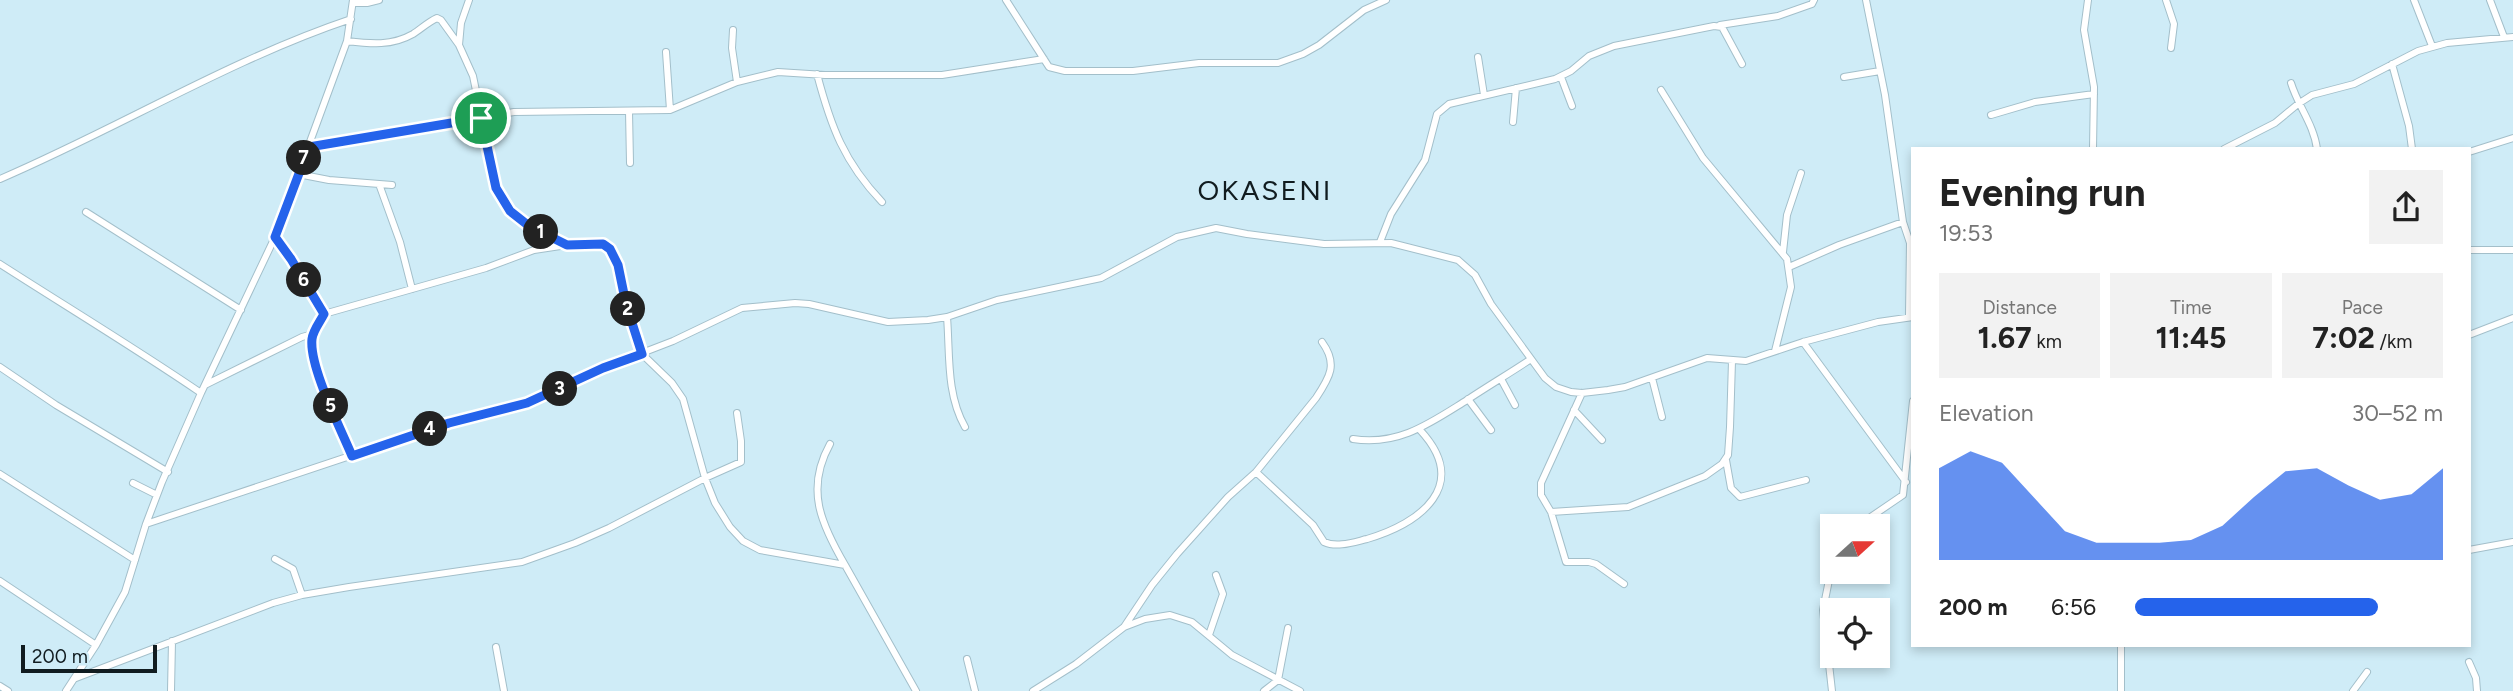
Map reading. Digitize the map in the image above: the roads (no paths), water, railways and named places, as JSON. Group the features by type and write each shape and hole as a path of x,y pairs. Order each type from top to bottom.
{"street":[{"path":"66,691 96,645 125,592 157,495 201,393 275,237 347,41 353,1 367,3 379,0"},
{"path":"458,45 461,23 469,0"},
{"path":"1006,0 1049,67 1058,70 1098,71 1133,71 1199,63 1278,63 1303,54 1364,10 1386,0"},
{"path":"1380,242 1391,214 1425,160 1437,114 1449,104 1560,77 1589,56 1607,48 1789,13 1812,4 1814,0"},
{"path":"146,524 449,423 527,403 750,306 810,304 888,322 947,317 997,300 1112,275 1177,237 1216,228 1303,242 1380,242 1458,260 1467,266 1551,384 1571,392 1625,387 1707,358 1746,361 1878,322 1911,317 1910,243 1903,222 1885,95 1866,0"},
{"path":"2088,0 2084,30 2094,94 2093,147"},
{"path":"2166,0 2174,24 2171,48"},
{"path":"2414,0 2432,46"},
{"path":"2228,147 2275,123 2298,104 2323,91 2362,80 2432,46 2510,38 2490,0"},
{"path":"347,41 380,44 397,41 437,18 441,20 458,45 473,76 496,188 510,211 529,226 567,245"},
{"path":"0,179 155,106 253,56 351,19"},
{"path":"1717,26 1726,32 1742,64"},
{"path":"733,30 732,48 737,82"},
{"path":"666,52 670,110"},
{"path":"1478,57 1485,94"},
{"path":"309,147 536,110 670,110 737,82 787,71 817,74 942,75 1044,59"},
{"path":"2392,64 2409,126 2412,147"},
{"path":"1844,77 1880,71"},
{"path":"817,74 826,109 842,148 865,184 882,202"},
{"path":"1560,77 1572,106"},
{"path":"2291,83 2298,104 2314,132 2317,147"},
{"path":"1513,122 1516,88"},
{"path":"1661,90 1703,158 1783,252 1790,267 1791,287 1775,351"},
{"path":"1991,115 2035,102 2094,94"},
{"path":"629,111 630,163"},
{"path":"2471,151 2513,138"},
{"path":"1783,252 1787,215 1801,173"},
{"path":"298,174 329,180 392,185"},
{"path":"379,184 400,242 412,289"},
{"path":"86,212 241,310"},
{"path":"1790,267 1903,222"},
{"path":"275,237 324,314"},
{"path":"352,456 316,366 312,349 313,334 324,314 486,268 519,254 567,245 603,244 610,249 618,265 626,304 642,354 672,383 683,399 705,478 721,514 743,541 760,550 845,565"},
{"path":"2471,250 2513,250"},
{"path":"0,264 149,357 201,393"},
{"path":"947,317 955,406 965,426"},
{"path":"2471,334 2513,318"},
{"path":"205,385 313,334"},
{"path":"1124,627 1177,554 1228,497 1256,472 1324,386 1331,358 1322,342"},
{"path":"1803,342 1906,482"},
{"path":"1353,439 1370,442 1420,430 1531,359"},
{"path":"1732,361 1726,460 1731,488 1740,497 1806,480"},
{"path":"0,367 168,472"},
{"path":"1652,378 1662,417"},
{"path":"1501,379 1515,405"},
{"path":"1582,393 1541,483 1541,495 1551,512 1566,562 1596,564 1624,584"},
{"path":"1468,399 1491,429"},
{"path":"1574,410 1602,440"},
{"path":"76,678 273,603 302,595 522,562 575,543 741,462 737,413"},
{"path":"1876,514 1903,495 1911,424"},
{"path":"1256,472 1313,525 1324,542 1338,544 1362,540 1411,520 1434,501 1440,491 1440,464 1420,430"},
{"path":"830,444 818,471 818,504 832,542 916,691"},
{"path":"1551,512 1628,507 1705,476 1726,460"},
{"path":"0,474 135,560"},
{"path":"133,483 157,495"},
{"path":"2471,550 2513,542"},
{"path":"275,559 293,569 302,595"},
{"path":"1209,635 1223,594 1216,575"},
{"path":"0,581 96,645"},
{"path":"1828,584 1823,610 1832,691"},
{"path":"1033,691 1076,664 1124,627 1145,618 1170,615 1192,622 1232,655 1300,691"},
{"path":"1264,691 1278,680 1288,628"},
{"path":"171,691 173,641"},
{"path":"496,646 504,691"},
{"path":"2120,647 2121,691"},
{"path":"967,659 975,691"},
{"path":"2469,662 2476,678 2477,691"},
{"path":"2353,691 2367,672"},
{"path":"0,686 8,691"}],"district":[{"name":"OKASENI","path":"1265,190"}]}
